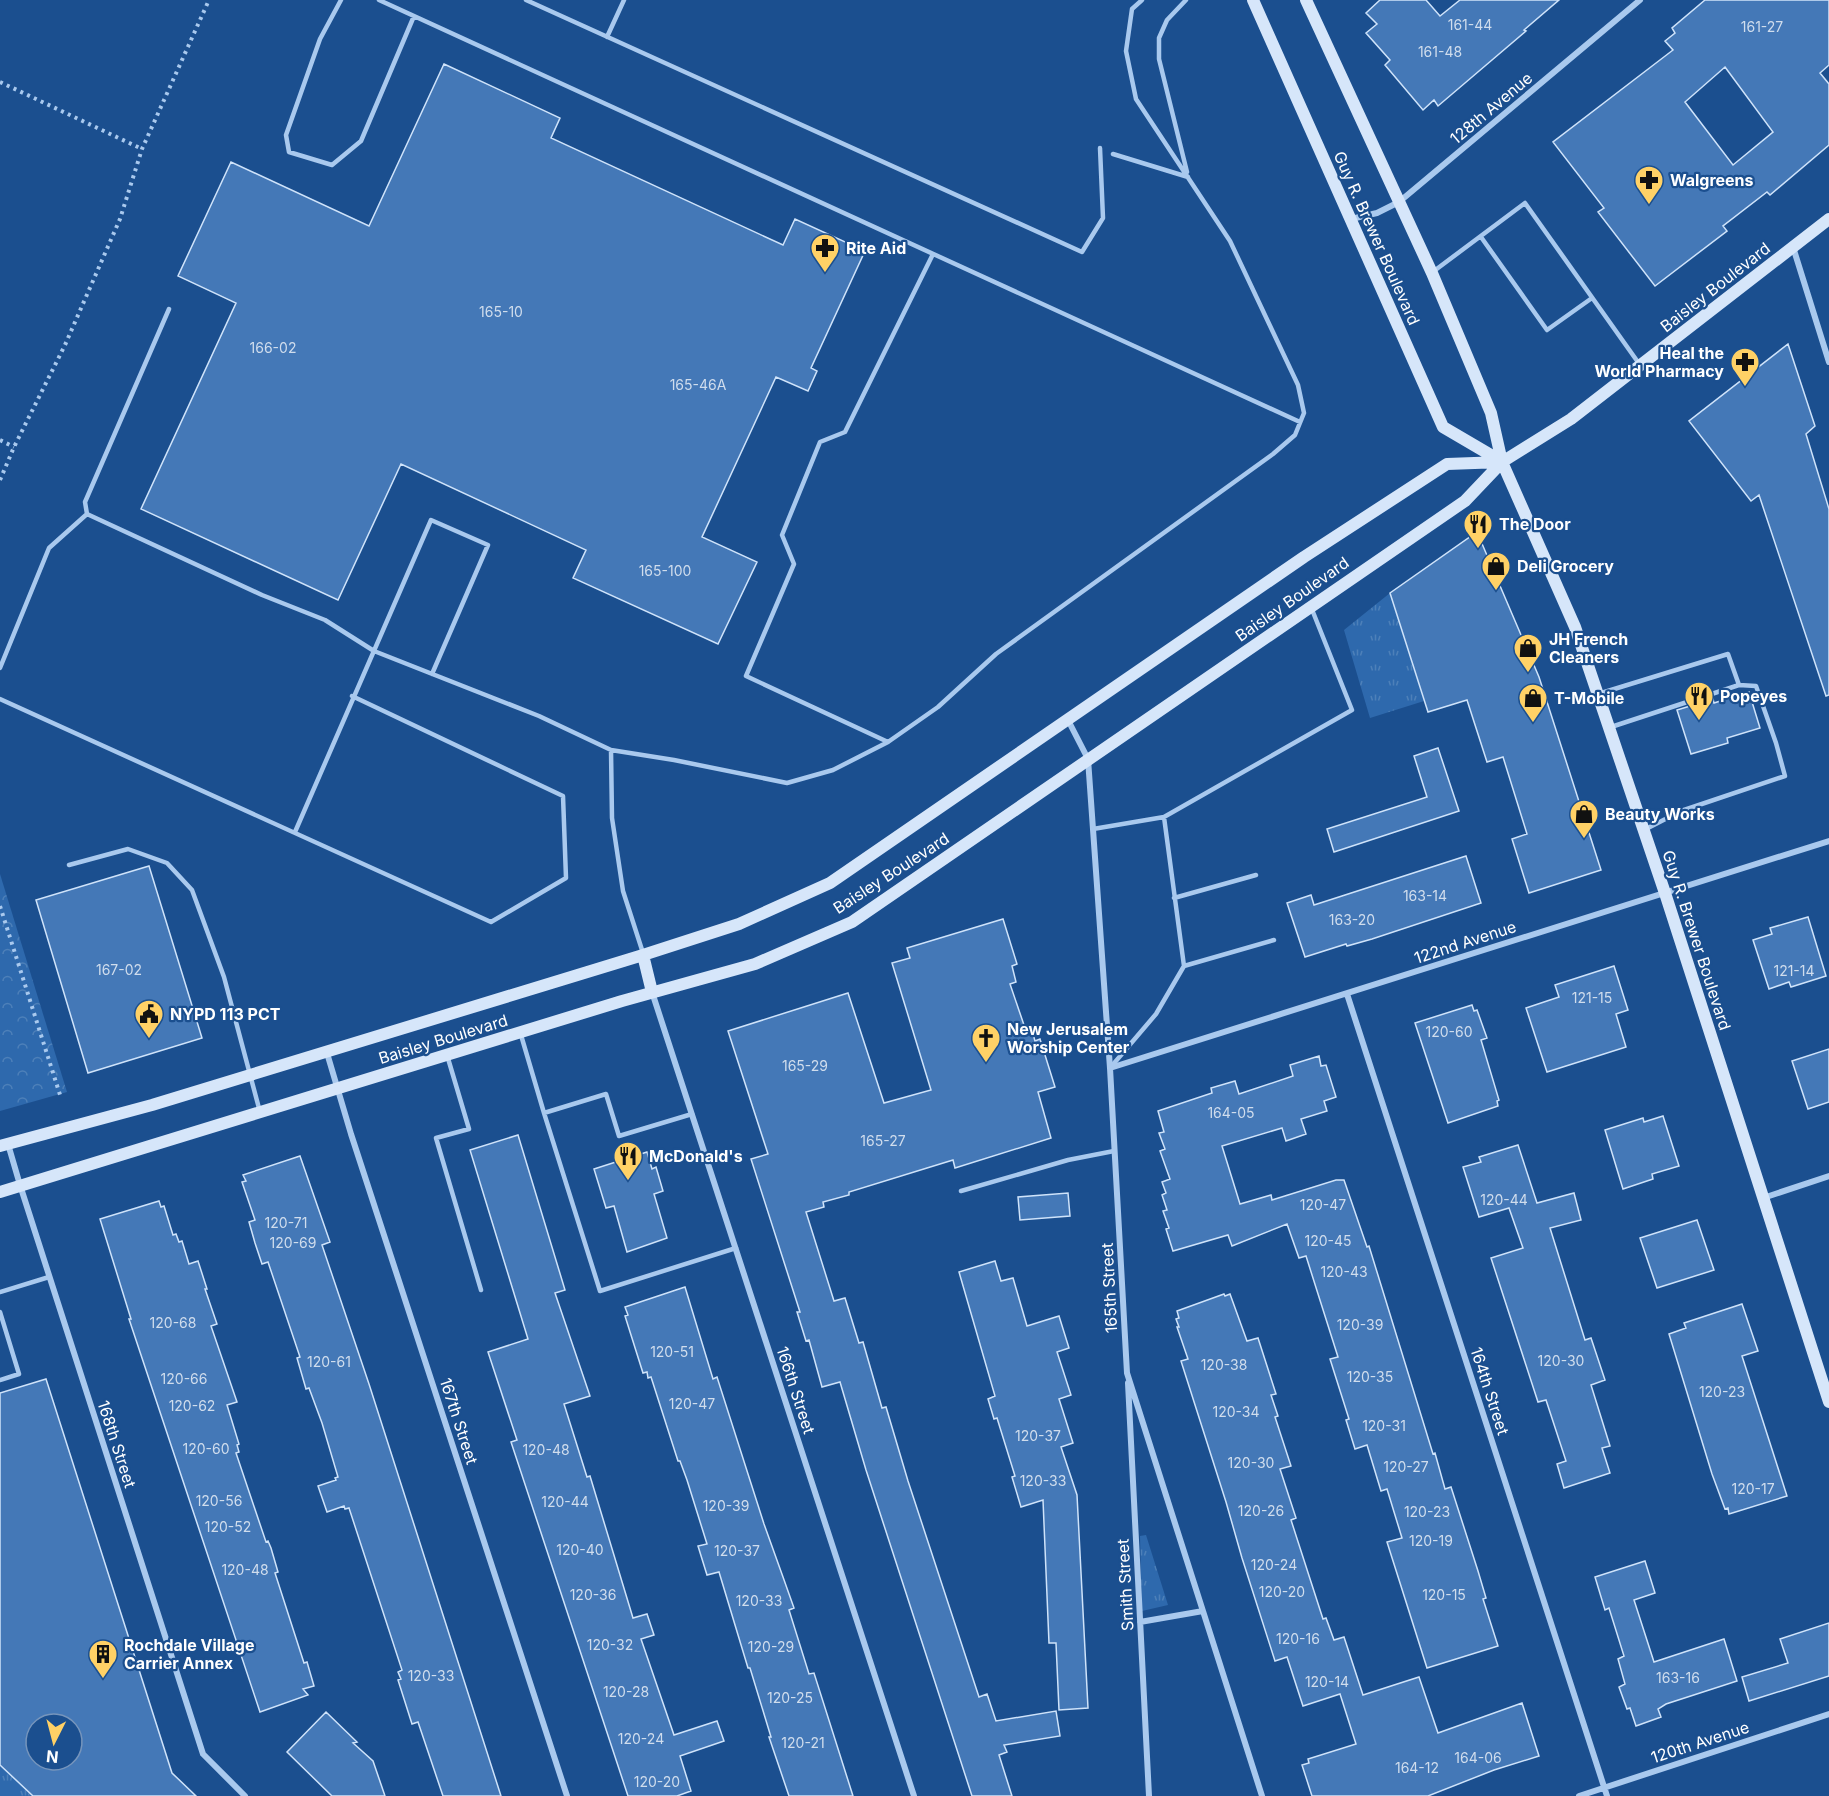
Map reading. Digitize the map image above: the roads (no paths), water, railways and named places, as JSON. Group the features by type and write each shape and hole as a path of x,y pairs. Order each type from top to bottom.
{"main road":[{"name":"Guy R. Brewer Boulevard","path":"1252,0 1443,427 1502,462"},
{"name":"Guy R. Brewer Boulevard","path":"1306,0 1432,273 1491,413 1502,462 1575,627 1665,893 1829,1402"},
{"name":"Baisley Boulevard","path":"0,1192 652,992 754,964 852,922 1465,501 1502,462 1571,419 1829,219"},
{"name":"Baisley Boulevard","path":"4,1144 152,1105 644,955 739,924 830,884 1304,557 1447,464 1502,462"},
{"path":"644,955 652,992"}],"street":[{"name":"128th Avenue","path":"1350,220 1377,213 1399,202 1640,0"},
{"path":"1793,246 1829,362"},
{"path":"1068,720 1088,759"},
{"name":"165th Street","path":"1088,759 1110,1068 1127,1373 1262,1796"},
{"name":"122nd Avenue","path":"1110,1068 1829,841"},
{"name":"166th Street","path":"652,992 914,1796"},
{"name":"164th Street","path":"1347,994 1607,1796"},
{"name":"167th Street","path":"327,1053 567,1796"},
{"name":"168th Street","path":"4,1144 20,1185 203,1754 245,1796"},
{"path":"1763,1198 1829,1176"},
{"name":"Smith Street","path":"1127,1373 1149,1796"},
{"path":"1140,1622 1203,1611"},
{"name":"120th Avenue","path":"1579,1796 1829,1714"}],"lane":[{"path":"340,0 320,39 286,135 290,152 332,165 361,141 414,16"},
{"path":"379,0 1300,422"},
{"path":"526,0 1082,252 1103,218 1100,148"},
{"path":"607,37 624,0"},
{"path":"87,514 262,594 325,620 374,651 539,716 611,750 787,783 833,771 888,742 938,707 996,654 1273,454 1294,435 1300,422 1304,412 1298,385 1230,241 1136,99 1126,51 1132,9 1142,0"},
{"path":"1186,0 1167,20 1159,38 1159,60 1189,177"},
{"path":"1113,154 1189,177"},
{"path":"1432,273 1525,203 1640,366"},
{"path":"1481,237 1547,330 1592,298"},
{"path":"888,742 746,676 794,564 782,535 820,442 845,432 933,254"},
{"path":"87,514 85,502 169,309"},
{"path":"0,668 49,548 87,514"},
{"path":"295,832 430,520 488,545 432,674"},
{"path":"1093,829 1164,817 1352,710 1311,606"},
{"path":"1598,694 1728,654 1739,685"},
{"path":"1609,728 1739,685 1756,686 1776,743 1785,776 1681,811 1643,830"},
{"path":"0,699 491,922 566,878 563,795 352,696"},
{"path":"611,750 612,818 623,891 644,955"},
{"path":"1110,1068 1156,1014 1184,966 1164,817"},
{"path":"69,865 128,849 167,863 192,890 224,978 260,1112"},
{"path":"1174,898 1256,875"},
{"path":"1184,966 1274,940"},
{"path":"520,1032 600,1291 736,1248"},
{"path":"447,1055 469,1129 436,1138 481,1290"},
{"path":"544,1113 606,1094 619,1136 692,1114"},
{"path":"961,1191 1068,1160 1114,1151"},
{"path":"0,1292 49,1277"},
{"path":"0,1312 19,1374 0,1380"}],"place":[{"name":"Walgreens","path":"1649,206"},
{"name":"Rite Aid","path":"825,274"},
{"name":"Heal the World Pharmacy","path":"1745,388"},
{"name":"The Door","path":"1478,550"},
{"name":"Deli Grocery","path":"1496,592"},
{"name":"JH French Cleaners","path":"1528,674"},
{"name":"Popeyes","path":"1699,722"},
{"name":"T-Mobile","path":"1533,724"},
{"name":"Beauty Works","path":"1584,840"},
{"name":"NYPD 113 PCT","path":"149,1040"},
{"name":"New Jerusalem Worship Center","path":"986,1064"},
{"name":"McDonald's","path":"628,1182"},
{"name":"Rochdale Village Carrier Annex","path":"103,1680"}]}
